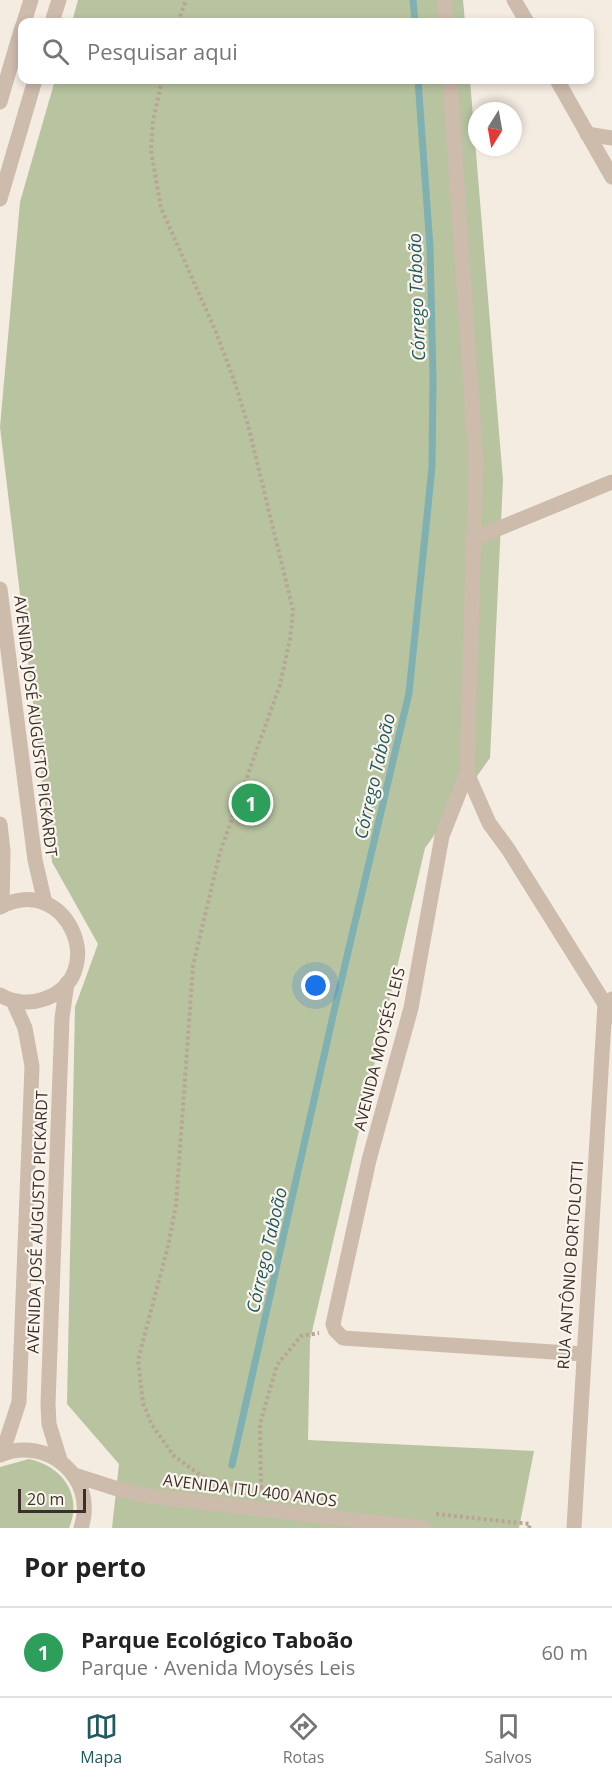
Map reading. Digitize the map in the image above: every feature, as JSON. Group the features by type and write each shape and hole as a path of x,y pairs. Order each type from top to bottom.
{"street":[{"path":"25,18 31,0"},
{"path":"53,18 58,0"},
{"path":"444,0 446,18"},
{"path":"514,0 525,18"},
{"path":"0,102 18,41"},
{"path":"0,199 34,84"},
{"path":"450,84 476,462 467,773 489,823 610,1007"},
{"path":"560,84 612,177"},
{"path":"587,134 612,138"},
{"path":"473,539 612,482"},
{"name":"AVENIDA JOSÉ AUGUSTO PICKARDT","path":"0,589 35,860 45,903 64,917 76,937 78,954 75,969 68,983 62,1018 48,1404 49,1424 60,1461"},
{"name":"AVENIDA MOYSÉS LEIS","path":"337,1333 333,1324 369,1160 411,1008 442,836 467,773"},
{"path":"0,824 3,851 1,907 30,900 45,903"},
{"path":"6,998 43,1000 68,983"},
{"name":"AVENIDA JOSÉ AUGUSTO PICKARDT","path":"1,1455 19,1402 32,1066 25,1028 6,998"},
{"name":"RUA ANTÔNIO BORTOLOTTI","path":"574,1528 583,1354 610,1007"},
{"path":"337,1333 343,1338 583,1354"},
{"path":"1,1455 22,1449 32,1450 60,1461 74,1475 84,1499 81,1528"},
{"name":"AVENIDA ITU 400 ANOS","path":"74,1475 149,1496 423,1528"}],"path":[{"path":"179,18 186,0"},
{"path":"161,84 153,121 151,151 161,208 216,332 237,391 290,590 293,610 291,639 280,685 217,862 193,966 176,1205 168,1246 138,1360 139,1384 152,1425 174,1456 203,1477 216,1482 302,1492 299,1513"},
{"path":"260,1494 260,1424 276,1365 301,1336 337,1333"}],"green space":[{"path":"78,0 463,0 465,18 73,18"},
{"path":"54,84 470,84 472,102 468,102 468,156 476,156 503,480 490,758 425,848 310,1340 308,1440 534,1451 519,1528 112,1528 119,1464 67,1404 75,1007 98,944 52,862 0,427 20,202"},
{"path":"29,1459 51,1468 67,1484 73,1504 73,1516 69,1528 0,1528 0,1467"}],"waterway":[{"name":"Córrego Taboão","path":"413,0 415,18"},
{"name":"Córrego Taboão","path":"232,1465 332,1020 409,693 432,467 430,247 418,84"}],"place":[{"name":"Parque Ecológico Taboão","path":"251,803"}]}
